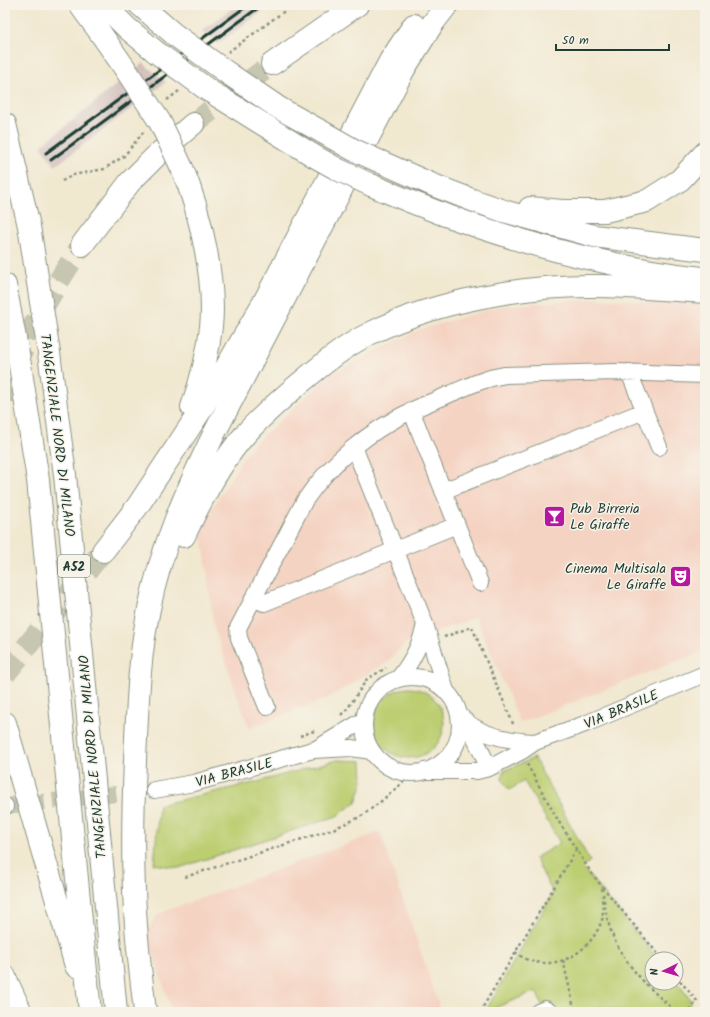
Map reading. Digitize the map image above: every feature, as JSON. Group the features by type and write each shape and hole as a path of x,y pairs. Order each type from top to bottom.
{"highway":[{"path":"80,5 160,122 188,183 197,212 206,252 211,285 212,326 202,376 191,409 166,463"},
{"path":"104,5 156,52 208,90 314,156 371,185 442,215 507,237 626,267 705,278"},
{"path":"140,5 175,35 226,65 279,108 354,150 433,185 507,212 594,236 705,250"},
{"path":"272,64 357,5"},
{"path":"102,551 137,507 199,413 265,300 390,61 428,5"},
{"path":"145,1012 136,925 133,850 133,785 138,687 143,648 149,609 165,552 196,470 404,69 433,23 447,5"},
{"name":"TANGENZIALE NORD DI MILANO","path":"5,124 29,226 49,353 65,475 116,1012"},
{"path":"82,245 130,182 158,154 193,124"},
{"path":"433,185 524,208 605,212 647,202 680,180 705,153"},
{"name":"TANGENZIALE NORD DI MILANO","path":"5,285 19,359 38,480 89,1012"},
{"path":"143,648 178,551 194,514 226,460 243,437 277,403 319,367 346,348 371,333 420,313 479,297 537,289 595,286 705,292"},
{"path":"5,723 89,1012"}],"main road":[{"path":"5,975 22,1012"}],"street":[{"path":"629,372 659,447"},
{"path":"267,707 239,638 238,628 305,500 316,484 354,447 381,428 411,410 490,377 629,372 705,375"},
{"path":"411,410 480,583"},
{"path":"443,491 644,411"},
{"path":"354,447 425,624 446,691"},
{"path":"253,598 264,603 457,525"},
{"path":"398,679 407,668 416,652 425,624"},
{"name":"VIA BRASILE","path":"416,772 477,771 489,768 522,751 535,742 585,724 705,674"},
{"path":"463,718 457,742 452,751 440,763 416,772 391,768 377,758 367,742 364,720 367,708 372,698 381,688 398,679 414,677 425,679 438,685 446,691 454,702 463,718 489,768"},
{"name":"VIA BRASILE","path":"463,718 473,727 489,734 519,742 535,742"},
{"name":"VIA BRASILE","path":"313,750 364,720"},
{"name":"VIA BRASILE","path":"154,790 194,783 313,750 350,748 372,751"},
{"path":"538,1012 545,1009 550,1012"}],"path":[{"path":"226,65 293,5"},
{"path":"163,104 181,90"},
{"path":"62,181 73,175 104,169 124,156 148,126"},
{"path":"522,751 527,765 576,850 602,887 655,951"},
{"path":"185,877 333,829 360,817 416,772"},
{"path":"480,1012 576,850"},
{"path":"515,952 528,960 545,963 562,960 580,952 593,938 602,919 602,887"},
{"path":"602,887 608,922 618,948 632,969 645,983 678,1012"},
{"path":"562,960 575,1012"},
{"path":"684,986 697,1002 688,1012"}],"shaded area":[{"path":"237,5 271,5 218,44 202,31"},
{"path":"143,63 166,82 55,166 41,146"},
{"path":"594,299 705,303 705,650 520,723 476,617 406,643 386,663 327,698 249,728 214,628 201,525 251,447 330,375 418,330 499,306"},
{"path":"380,832 441,1012 172,1012 146,932 158,914"}],"green space":[{"path":"402,688 416,688 429,694 438,703 444,716 442,736 434,748 416,758 402,758 389,752 380,743 374,730 374,716 380,703 389,694"},
{"path":"534,758 590,861 583,868 651,951 644,951 644,991 684,991 691,1000 691,1003 684,1012 628,1012 600,1007 582,1012 545,1012 536,991 485,1012 553,893 535,858 560,843 524,781 509,790 502,779 503,771"},
{"path":"337,760 362,761 363,782 356,802 337,816 179,868 154,864 159,805 257,782"}],"tunnel":[{"path":"193,124 272,64"},
{"path":"5,401 11,380 27,339 58,282 82,245"},
{"path":"5,674 103,551"},
{"path":"5,806 154,790"}],"railway":[{"path":"46,153 248,5"},
{"path":"51,160 262,5"}],"place":[{"name":"Pub Birreria Le Giraffe","path":"554,516"},
{"name":"Cinema Multisala Le Giraffe","path":"681,576"}]}
